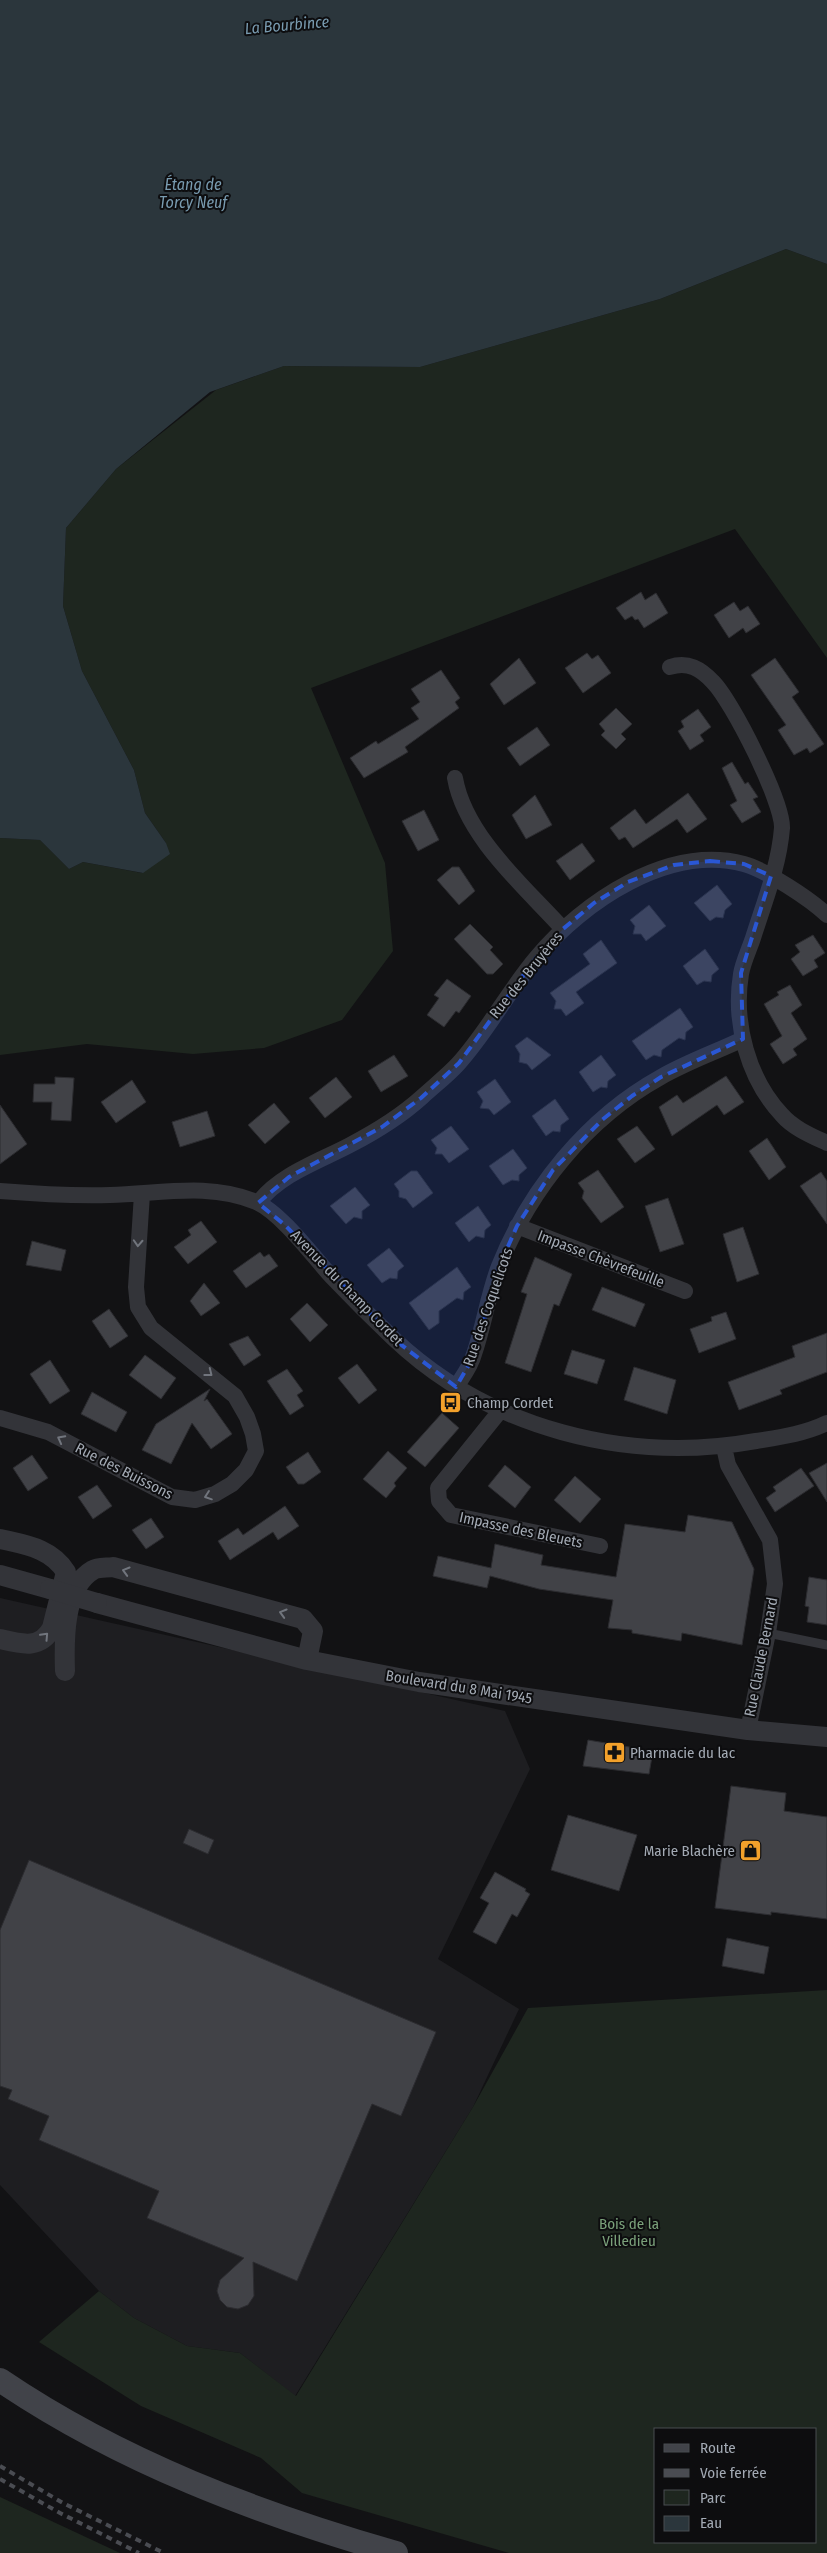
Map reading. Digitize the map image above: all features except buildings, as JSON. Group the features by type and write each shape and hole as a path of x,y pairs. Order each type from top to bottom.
{"main road":[{"path":"0,2380 58,2417 162,2471 262,2510 396,2553"}],"street":[{"path":"670,667 681,663 690,666 715,683 760,761 774,793 782,827 776,861 741,973 740,1020 743,1040 761,1085 783,1116 827,1143"},
{"path":"455,778 458,796 474,829 563,929"},
{"name":"Rue des Bruyères","path":"258,1203 266,1193 289,1177 382,1127 421,1098 459,1063 536,958 563,929 594,903 628,882 674,865 710,861 744,864 771,876 827,915"},
{"name":"Rue des Coquelicots","path":"456,1387 474,1356 492,1285 517,1226 553,1170 602,1120 660,1077 743,1040"},
{"name":"Avenue du Champ Cordet","path":"0,1191 73,1196 142,1194 198,1189 228,1193 258,1203 286,1226 344,1290 395,1340 456,1387 500,1411 576,1437 632,1447 724,1447 806,1432 827,1423"},
{"name":"Rue des Buissons","path":"0,1418 48,1432 172,1497 195,1500 215,1494 232,1484 246,1470 256,1451 247,1416 235,1396 151,1328 138,1307 136,1287 142,1194"},
{"name":"Impasse Chèvrefeuille","path":"517,1226 685,1291"},
{"name":"Impasse des Bleuets","path":"500,1411 438,1488 439,1501 451,1515 600,1546"},
{"name":"Rue Claude Bernard","path":"724,1447 728,1465 770,1540 775,1584 768,1633 748,1730"},
{"path":"0,1539 36,1547 59,1560 66,1572 52,1628 47,1636 40,1642 32,1645 0,1639"},
{"path":"66,1671 64,1643 68,1612 79,1584 94,1569 113,1568 304,1619 313,1631 307,1660"},
{"path":"0,1576 50,1590"},
{"path":"0,1587 18,1586 50,1590"},
{"name":"Boulevard du 8 Mai 1945","path":"50,1590 307,1660 428,1683 748,1730 827,1737"}],"lane":[{"path":"768,1633 827,1645"}],"highlighted area":[{"path":"710,861 744,864 771,876 741,973 743,1039 661,1077 632,1096 602,1120 553,1170 517,1226 499,1267 474,1356 456,1387 395,1340 286,1226 258,1203 289,1177 382,1127 421,1098 459,1063 536,958 563,929 594,903 628,882 674,865"}],"shaded area":[{"path":"0,1598 505,1711 530,1769 438,1959 519,2009 473,2107 295,2396 240,2353 187,2346 134,2318 99,2291 0,2185"}],"green space":[{"path":"786,249 827,264 827,658 735,529 311,688 385,863 393,951 342,1020 264,1048 193,1054 87,1044 0,1055 0,838 40,840 69,869 83,862 142,873 166,843 145,813 134,770 82,671 63,606 66,528 116,469 216,390 284,366 420,367 660,299"},
{"name":"Bois de la Villedieu","path":"827,1990 827,2553 509,2553 302,2493 261,2458 141,2406 39,2342 99,2291 134,2318 187,2346 240,2353 296,2396 473,2107 528,2008"},
{"path":"0,2497 120,2553 0,2553"}],"water":[{"name":"Étang de Torcy Neuf","path":"0,0 827,0 827,264 786,249 660,299 420,367 284,366 210,392 116,469 66,528 63,606 82,671 134,770 145,813 166,843 170,854 143,873 83,862 69,869 40,840 0,838"}],"railway":[{"path":"0,2466 63,2503 164,2553"},
{"path":"0,2479 60,2513 139,2553"}],"place":[{"name":"Champ Cordet","path":"451,1403"},
{"name":"Pharmacie du lac","path":"614,1753"},
{"name":"Marie Blachère","path":"751,1851"}],"water label":[{"name":"La Bourbince","path":"287,25"}]}
